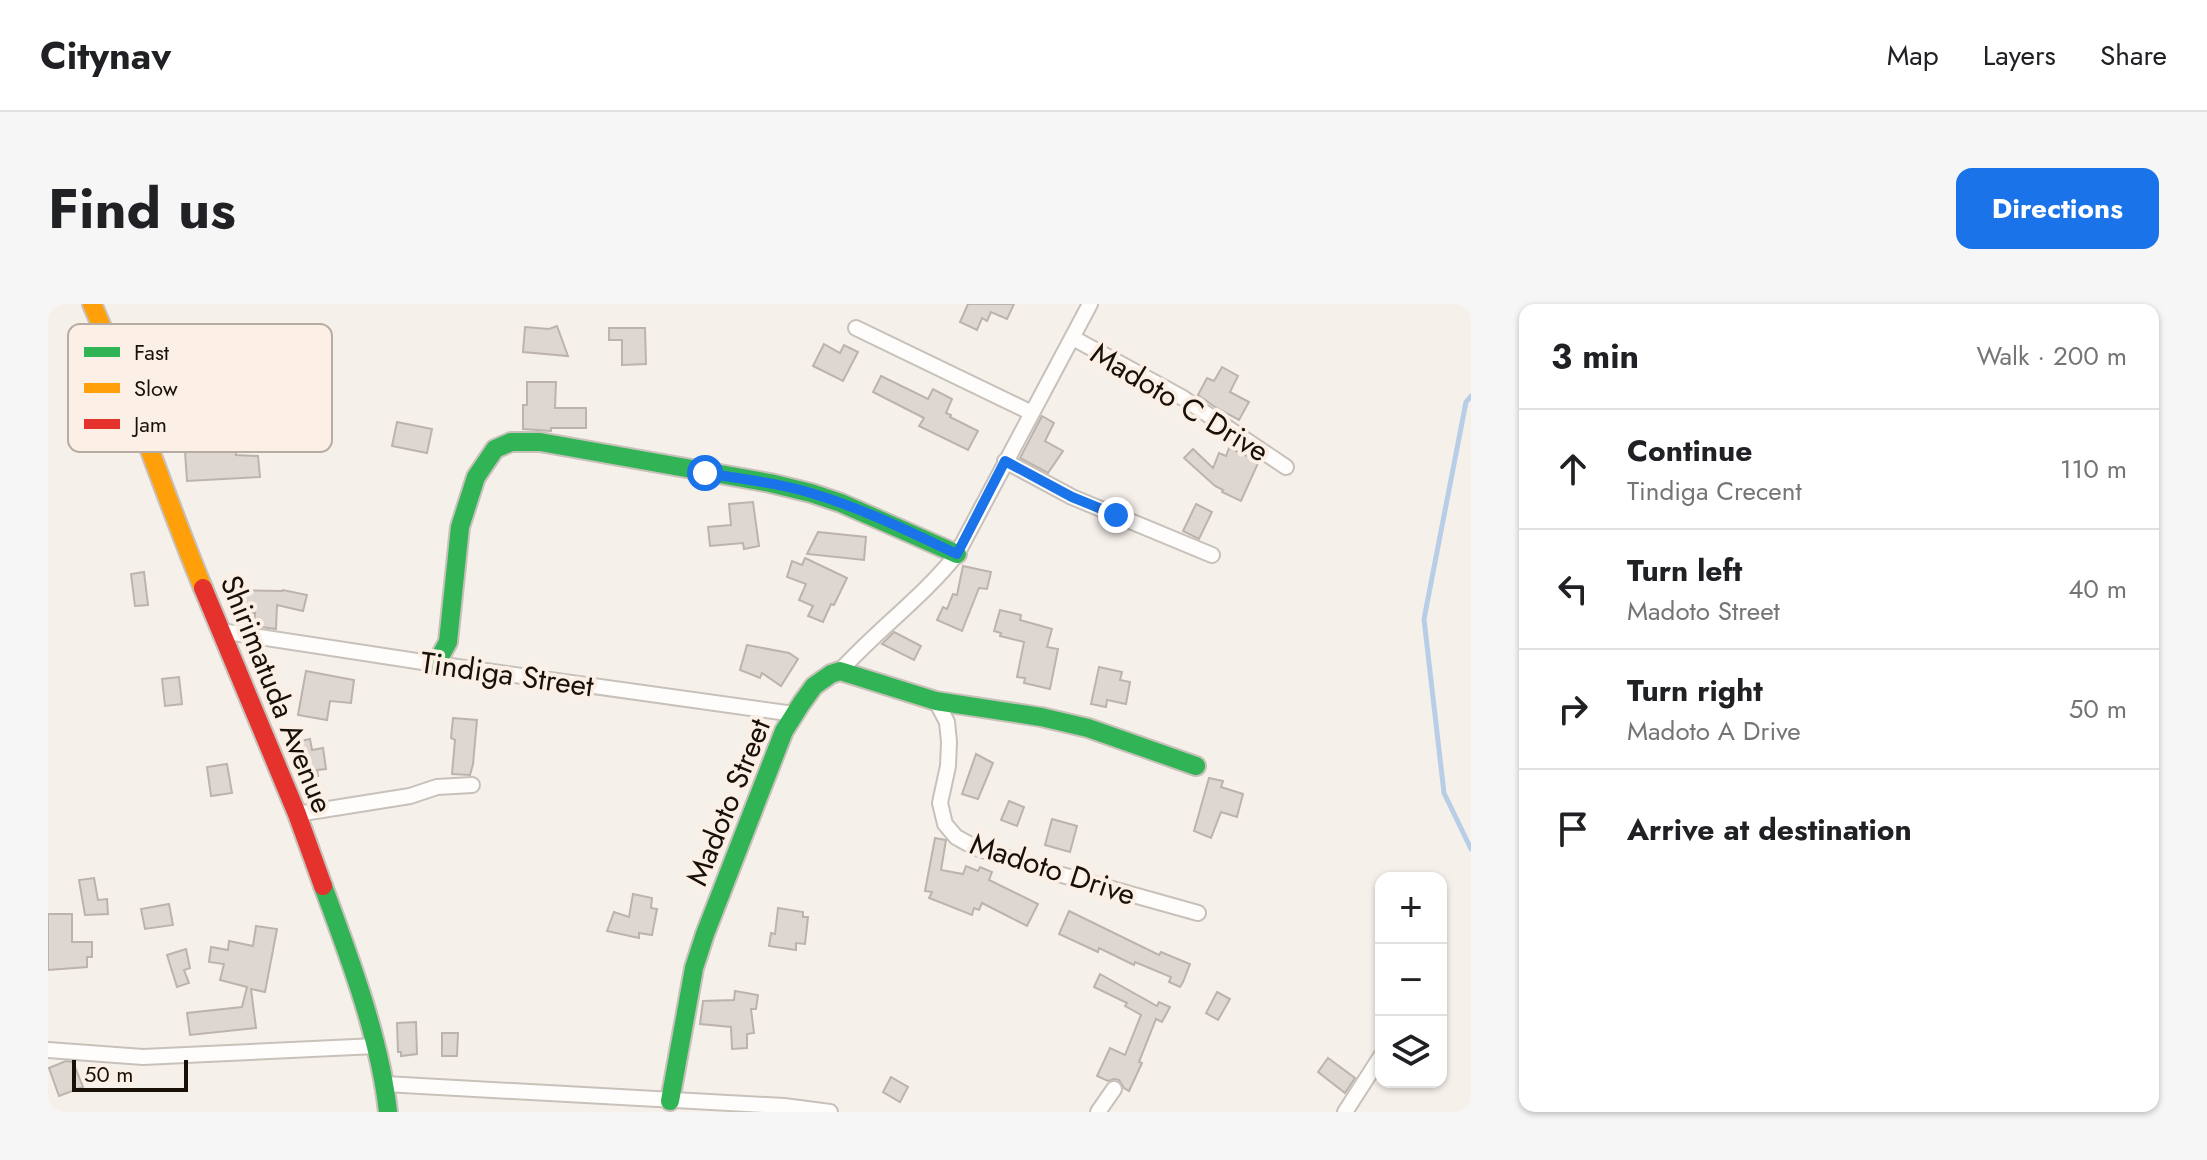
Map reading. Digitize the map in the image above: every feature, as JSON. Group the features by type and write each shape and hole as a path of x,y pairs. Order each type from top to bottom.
{"street":[{"name":"Shirimatuda Avenue","path":"92,304 101,324"},
{"path":"1090,304 957,554 938,578 840,671 936,701 1041,717 1088,728 1196,766"},
{"path":"856,328 1032,413"},
{"name":"Madoto C Drive","path":"1073,338 1183,398 1286,467"},
{"path":"436,664 448,642 460,527 476,477 495,449 511,442 540,442 811,493 866,513 957,554"},
{"name":"Shirimatuda Avenue","path":"150,452 176,523 297,814 339,929 376,1046 388,1112"},
{"path":"1005,461 1072,497 1212,555"},
{"name":"Tindiga Street","path":"221,631 794,714"},
{"name":"Madoto Street","path":"670,1101 694,968 762,785 794,714 819,682 831,673 840,671"},
{"name":"Madoto Drive","path":"936,701 947,722 949,742 948,766 940,803 945,824 956,837 976,848 1055,873 1198,913"},
{"path":"297,814 410,796 437,787 472,785"},
{"path":"48,1050 143,1057 376,1046"},
{"path":"1345,1112 1375,1065"},
{"path":"385,1084 784,1106 830,1112"},
{"path":"1098,1112 1114,1089"}],"building":[{"path":"968,304 1014,304 1007,319 991,312 987,321 982,318 977,330 960,322"},
{"path":"557,326 568,356 523,352 525,327 549,329"},
{"path":"609,328 645,328 646,364 622,365 622,340 609,340"},
{"path":"824,344 840,353 844,345 858,352 843,381 813,366"},
{"path":"1222,367 1238,376 1230,392 1249,402 1239,420 1198,395 1207,378 1214,381"},
{"path":"881,376 928,399 933,389 952,399 946,413 978,431 968,450 919,426 924,418 873,392"},
{"path":"527,382 556,382 555,408 586,408 586,428 551,428 551,431 523,429"},
{"path":"1042,416 1054,423 1045,441 1063,451 1048,473 1020,458"},
{"path":"397,422 432,429 427,453 392,446"},
{"path":"1229,448 1259,461 1241,501 1222,492 1184,458 1193,449 1213,468 1219,453 1226,456"},
{"path":"185,452 236,452 236,455 258,456 260,477 187,481"},
{"path":"753,502 759,546 744,549 743,543 710,546 708,527 731,525 729,504"},
{"path":"1196,504 1212,512 1199,539 1183,531"},
{"path":"818,532 866,537 864,560 807,554"},
{"path":"805,558 847,578 823,622 808,616 813,606 799,600 806,584 787,577 792,561 802,565"},
{"path":"963,566 991,572 987,589 979,588 962,631 937,620 943,607 947,609 953,594 957,595"},
{"path":"144,572 148,605 135,606 131,574"},
{"path":"237,590 283,590 307,595 303,611 277,605 276,629 254,626 255,613 238,613"},
{"path":"1000,610 1021,615 1020,620 1052,629 1047,647 1058,649 1050,689 1024,683 1025,678 1017,677 1024,642 1000,636 1001,633 994,631"},
{"path":"894,632 921,646 914,660 882,644"},
{"path":"747,645 789,653 798,659 781,686 762,673 760,678 740,670"},
{"path":"1099,667 1122,672 1120,680 1130,682 1126,704 1107,700 1106,707 1091,704"},
{"path":"306,671 354,680 351,703 330,701 327,720 298,715"},
{"path":"179,677 182,704 165,706 162,679"},
{"path":"453,718 477,720 470,775 452,774"},
{"path":"310,739 312,750 323,748 326,769 317,770 318,776 306,778 305,772 297,774 294,753 302,752 300,741"},
{"path":"976,754 993,763 978,799 962,794"},
{"path":"227,764 232,793 211,796 207,767"},
{"path":"1209,778 1223,781 1221,787 1243,794 1237,817 1221,812 1211,838 1194,831"},
{"path":"1009,801 1024,807 1017,826 1001,820"},
{"path":"1052,819 1077,826 1070,852 1045,845"},
{"path":"935,838 946,840 941,870 963,874 966,866 978,871 980,867 992,872 989,880 1038,904 1027,926 982,903 979,910 974,908 972,915 929,898 932,892 925,891"},
{"path":"94,878 98,900 107,899 108,914 85,915 79,880"},
{"path":"633,894 652,898 651,908 657,909 652,935 639,933 639,938 607,931 614,912 629,917"},
{"path":"169,904 173,925 145,929 141,909"},
{"path":"778,908 803,912 803,917 808,917 805,944 796,943 796,950 769,946 771,933 775,934"},
{"path":"1069,911 1159,955 1161,952 1190,964 1180,987 1169,982 1171,977 1135,962 1134,965 1099,948 1098,952 1059,934"},
{"path":"48,914 72,914 72,942 92,942 92,957 87,957 87,967 48,970"},
{"path":"256,926 277,929 265,992 251,989 256,1028 190,1035 187,1013 242,1007 247,987 220,980 224,964 209,962 211,947 228,950 229,941 253,946"},
{"path":"186,949 190,968 184,970 189,983 177,987 167,955"},
{"path":"1100,974 1157,1006 1159,1002 1170,1007 1162,1022 1156,1019 1129,1091 1119,1080 1108,1081 1097,1076 1110,1048 1125,1055 1141,1015 1125,1006 1127,1003 1094,987"},
{"path":"735,991 758,995 756,1009 751,1009 754,1033 747,1034 747,1048 732,1049 731,1027 700,1024 703,1001 734,1000"},
{"path":"1217,992 1230,999 1218,1020 1206,1013"},
{"path":"416,1022 417,1054 401,1056 398,1052 397,1023"},
{"path":"442,1033 458,1033 457,1056 442,1056"},
{"path":"1328,1058 1355,1078 1345,1093 1318,1072"},
{"path":"66,1061 73,1062 83,1087 59,1096 49,1068"},
{"path":"891,1077 908,1087 900,1102 883,1092"}],"waterway":[{"path":"1471,396 1466,402 1424,619 1444,793 1471,849"}],"traffic: fast":[{"path":"436,664 448,642 460,527 476,477 495,449 511,442 540,442 811,493 957,554"},
{"path":"670,1101 694,968 705,934 784,731 814,686 831,674 840,671 936,701 1041,717 1088,728 1196,766"},
{"path":"323,886 371,1026 388,1112"}],"traffic: slow":[{"path":"92,304 100,324"},
{"path":"150,452 203,588"}],"traffic: jam":[{"path":"203,588 297,814 323,886"}],"route":[{"path":"705,473 811,493 957,554 1005,461 1072,497 1116,515"}]}
